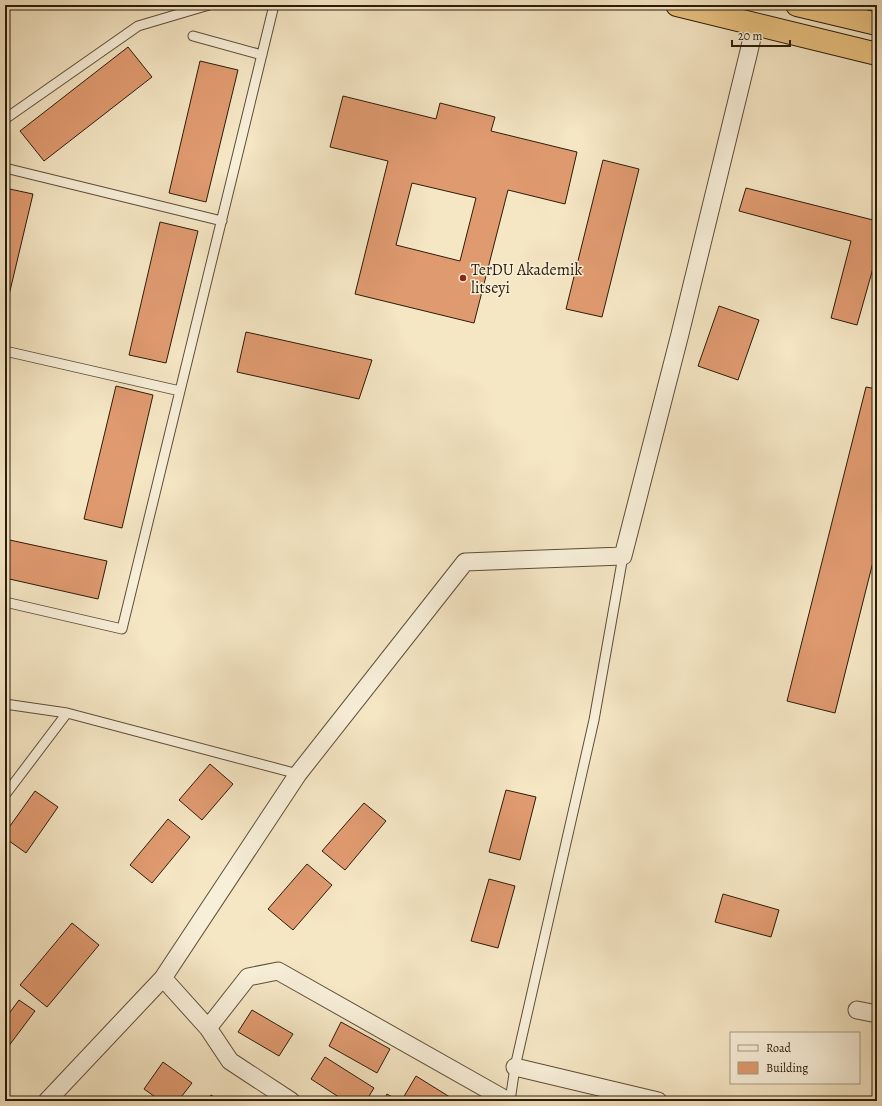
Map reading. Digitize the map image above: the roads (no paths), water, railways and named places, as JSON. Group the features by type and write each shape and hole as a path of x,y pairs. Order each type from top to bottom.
{"highway":[{"path":"677,5 877,54"},
{"path":"797,5 877,24"}],"street":[{"path":"47,1101 163,978 298,774 466,562 623,556 684,319 754,25"},
{"path":"208,1028 248,977 278,971 509,1101"},
{"path":"163,978 208,1028 230,1061 291,1101"},
{"path":"857,1010 877,1014"},
{"path":"515,1067 658,1101"}],"lane":[{"path":"5,119 138,26 209,5"},
{"path":"5,602 122,629 274,5"},
{"path":"193,36 262,55"},
{"path":"5,168 222,221"},
{"path":"5,351 180,391"},
{"path":"509,1101 515,1067 594,720 623,556"},
{"path":"5,704 67,713 298,774"},
{"path":"5,795 67,713"}],"place":[{"name":"TerDU Akademik litseyi","path":"463,278"}]}
